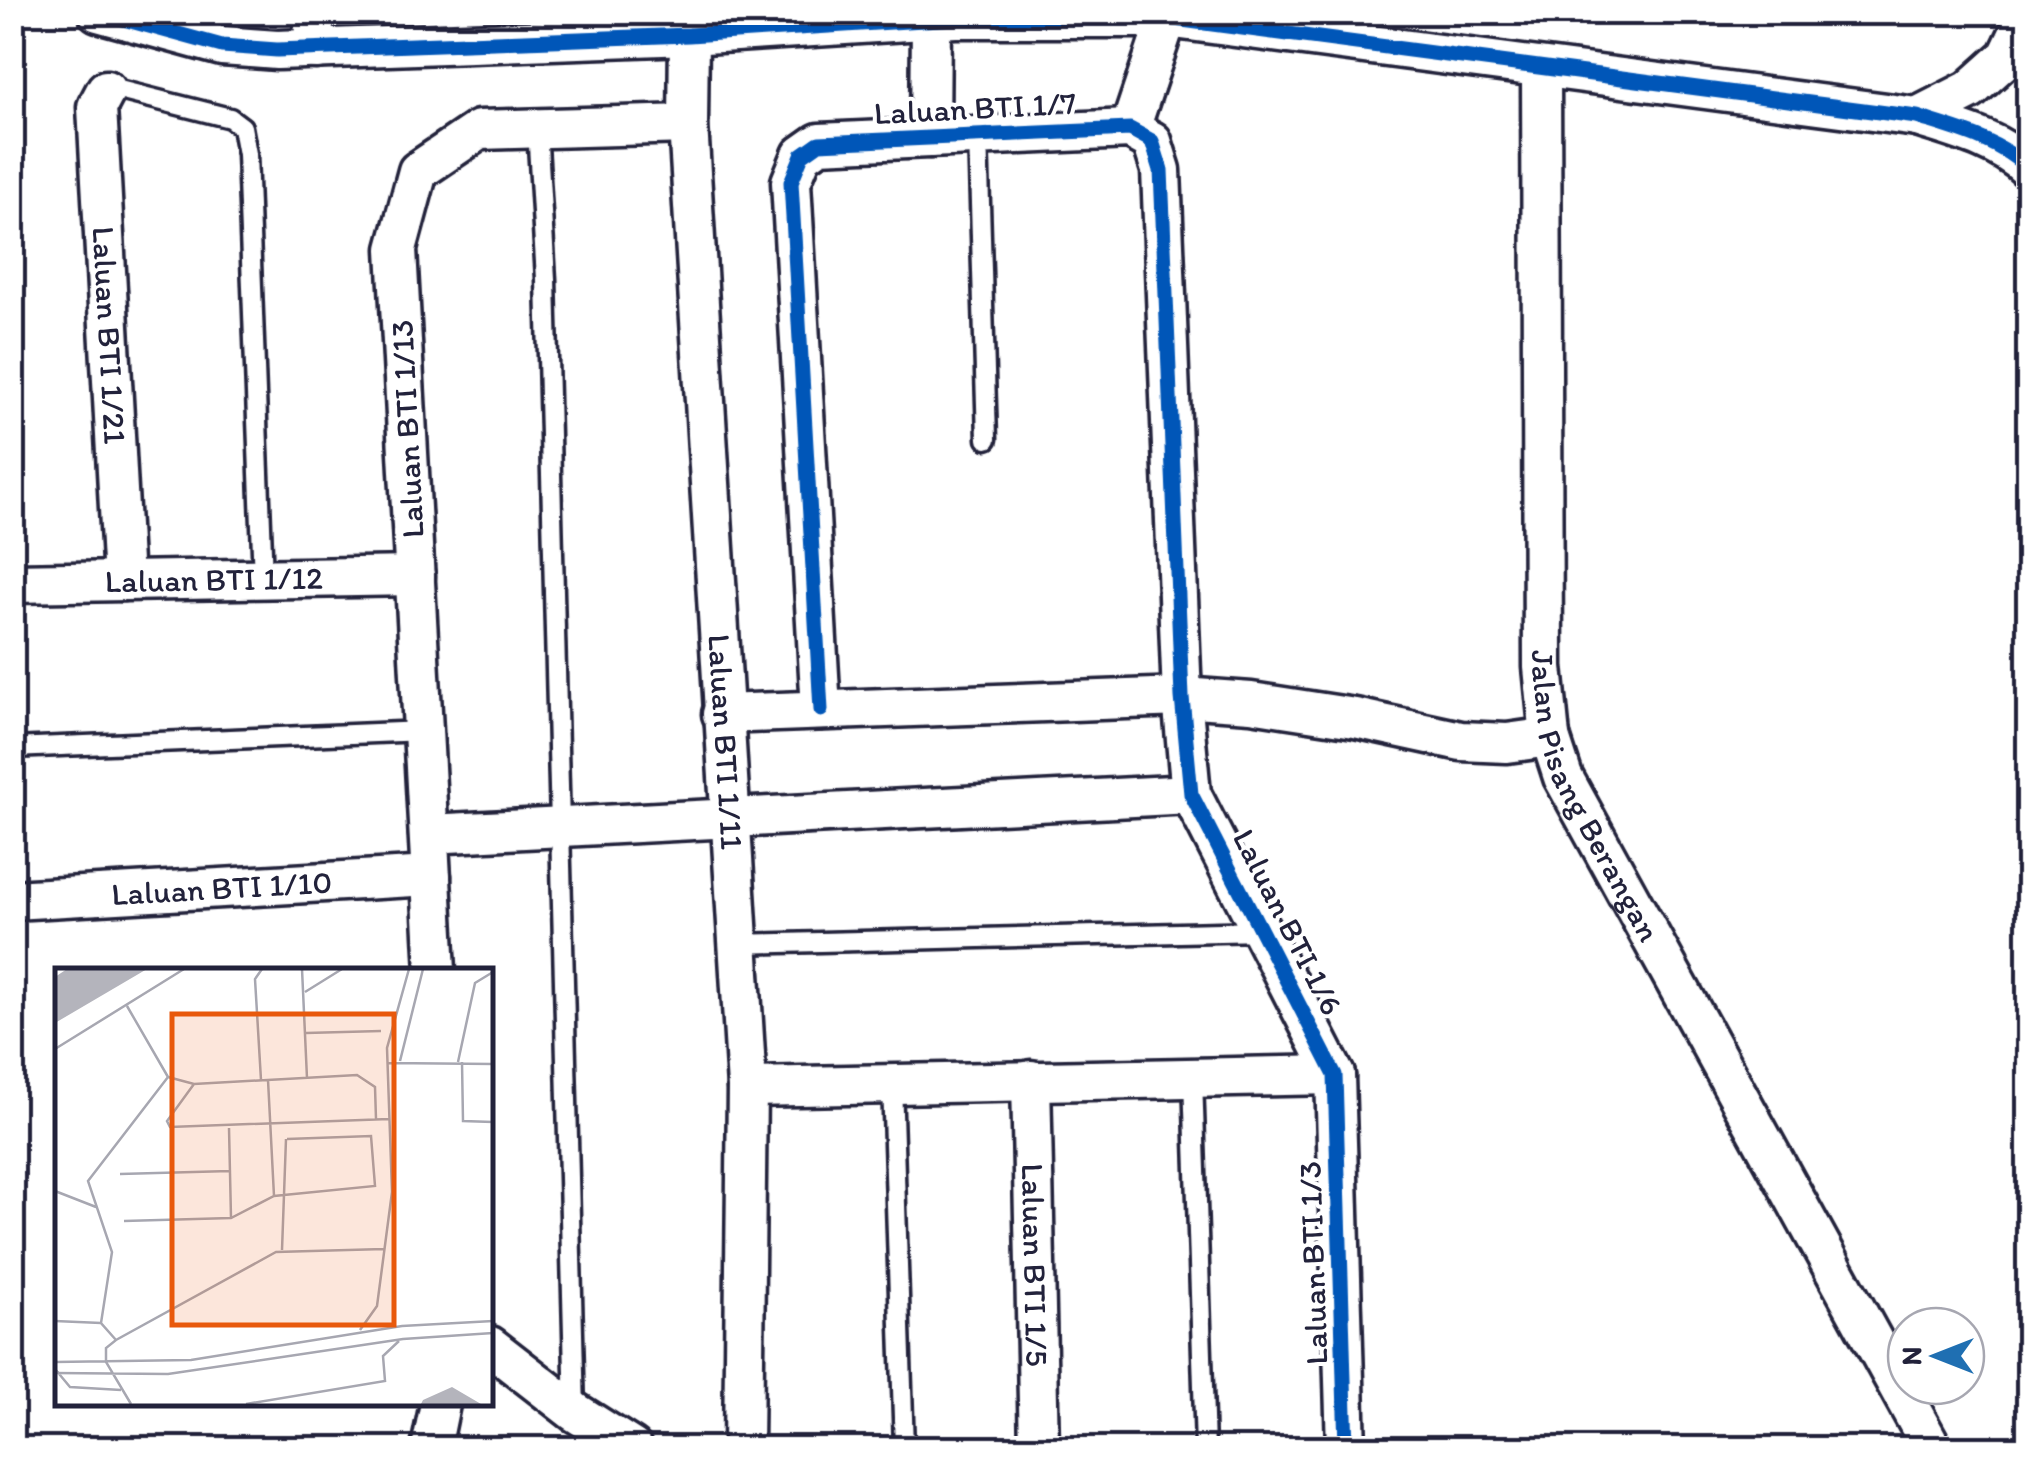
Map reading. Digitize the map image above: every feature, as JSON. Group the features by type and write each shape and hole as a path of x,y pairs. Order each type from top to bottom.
{"street":[{"path":"98,12 222,46 314,31 690,36 931,20 1167,18 1918,116 2016,156 2028,168"},
{"path":"1918,116 1970,90 2008,56 2028,14"},
{"path":"429,834 1192,794 1182,697 1161,170 1152,142 1130,129 1167,18"},
{"path":"930,138 931,20"},
{"name":"Laluan BTI 1/11","path":"690,36 688,124 747,1087 743,1448"},
{"name":"Jalan Pisang Berangan","path":"1541,68 1543,667 1550,736 1563,778 1932,1448"},
{"name":"Laluan BTI 1/21","path":"106,90 97,107 122,582"},
{"name":"Laluan BTI 1/13","path":"436,968 397,249 418,172 480,130 688,124"},
{"name":"Laluan BTI 1/7","path":"821,710 791,182 802,155 819,143 1130,129"},
{"name":"Laluan BTI 1/12","path":"12,584 414,576"},
{"path":"722,714 1182,697 1251,702 1355,718 1461,741 1507,743 1550,736"},
{"name":"Laluan BTI 1/6","path":"1192,794 1335,1075"},
{"name":"Laluan BTI 1/10","path":"12,900 431,876"},
{"path":"747,1087 1335,1075"},
{"name":"Laluan BTI 1/3","path":"1335,1075 1346,1448"},
{"name":"Laluan BTI 1/5","path":"1031,1080 1039,1448"},
{"path":"492,1348 575,1412 632,1448"},
{"path":"432,1448 440,1406"}],"lane":[{"path":"106,90 120,90 230,118 242,127 247,154 262,579"},
{"path":"538,128 546,279 575,1412"},
{"path":"978,136 986,439"},
{"path":"12,748 424,732"},
{"path":"738,944 1262,931"},
{"path":"1193,1078 1204,1448"},
{"path":"892,1083 904,1448"}],"cycle path":[{"path":"98,12 222,46 277,50 689,35 955,18 1167,18 1917,117 1990,143 2028,168"},
{"path":"821,710 791,182 802,155 819,143 1130,129 1152,141 1161,170 1182,697 1191,794 1335,1075 1346,1448"}]}
